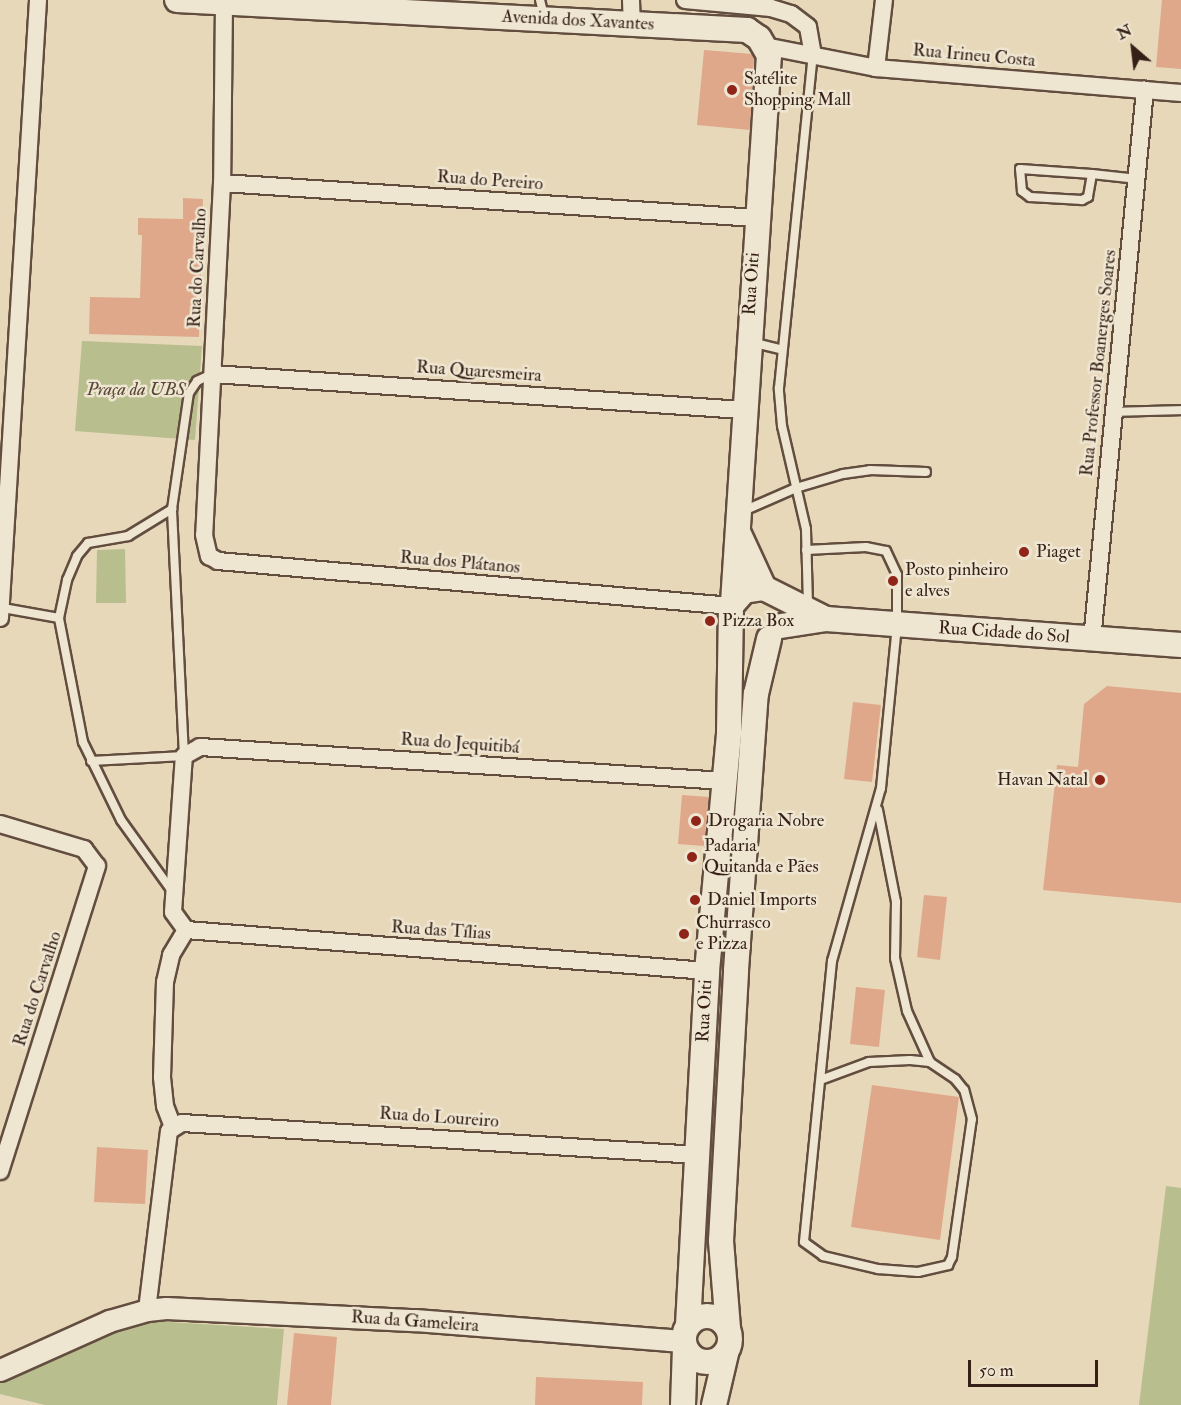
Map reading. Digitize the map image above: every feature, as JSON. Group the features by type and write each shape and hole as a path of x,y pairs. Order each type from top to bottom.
{"main road":[{"name":"Avenida dos Xavantes","path":"177,0 543,10 632,24 747,30 762,42"},
{"name":"Rua Oiti","path":"682,1405 707,971 725,781 743,410 769,54 762,42"},
{"name":"Rua Oiti","path":"739,523 769,591"},
{"path":"744,591 769,591 784,614 775,632 754,641 741,636 732,611 744,591"},
{"name":"Rua Cidade do Sol","path":"769,591 817,616 897,625 1181,645"},
{"name":"Rua Cidade do Sol","path":"775,632 817,616"},
{"name":"Rua Oiti","path":"728,1328 721,1241 736,958 756,694 775,632"},
{"path":"714,1405 730,1344 728,1328 720,1320 706,1316 686,1339 692,1358 705,1363 726,1354"}],"street":[{"path":"1,612 38,0"},
{"path":"631,0 632,24"},
{"path":"685,0 771,8 791,14 807,27 813,55"},
{"path":"876,68 884,0"},
{"name":"Rua do Carvalho","path":"204,535 222,183 225,3"},
{"name":"Rua Irineu Costa","path":"762,42 876,68 1181,93"},
{"name":"Rua Professor Boanerges Soares","path":"1092,640 1139,178 1145,90"},
{"name":"Rua do Pereiro","path":"222,183 756,218"},
{"name":"Rua Quaresmeira","path":"213,374 743,410"},
{"name":"Rua dos Plátanos","path":"204,535 205,549 218,561 732,611"},
{"path":"147,1310 175,1126 165,1106 162,1077 165,982 181,925 174,893 189,752"},
{"name":"Rua do Jequitibá","path":"189,752 725,781"},
{"name":"Rua do Carvalho","path":"0,824 91,854 97,866 96,877 0,1171"},
{"name":"Rua das Tílias","path":"181,925 707,971"},
{"name":"Rua do Loureiro","path":"175,1126 698,1155"},
{"name":"Rua da Gameleira","path":"0,1370 109,1321 147,1310 415,1320 686,1339"}],"lane":[{"path":"813,55 779,388 782,426 796,488 817,616"},
{"path":"1092,174 1088,197 1082,200 1030,197 1022,190 1020,169 1092,174 1139,178"},
{"path":"748,342 782,350"},
{"path":"91,760 189,752 172,509 189,393 197,381 213,374"},
{"path":"1114,412 1181,410"},
{"path":"739,523 796,488 870,470 926,472"},
{"path":"172,509 128,536 88,543 77,556 67,580 59,618 83,742 121,820 174,893"},
{"path":"806,550 866,547 886,551 897,575 897,625 878,809 853,878 832,961 823,1079 804,1235 806,1246 844,1262 900,1271 929,1271 948,1265 952,1257 972,1119 969,1102 955,1079 930,1062 907,1011 895,958 896,902 878,809"},
{"path":"1,612 59,618"},
{"path":"823,1079 869,1062 930,1062"}],"green space":[{"name":"Praça da UBS","path":"82,341 202,346 195,440 75,431"},
{"path":"125,549 126,603 96,603 97,550"},
{"path":"1166,1186 1181,1188 1181,1405 1139,1405"},
{"path":"152,1321 284,1329 277,1405 45,1405 0,1394 0,1375 124,1327"}],"building":[{"path":"1162,0 1181,0 1181,69 1156,67"},
{"name":"Satélite Shopping Mall","path":"704,50 752,54 754,58 750,130 697,125"},
{"path":"183,198 203,199 199,337 89,334 90,297 140,298 142,235 138,235 138,218 183,219"},
{"path":"1107,686 1181,693 1181,903 1043,890 1057,765 1078,767 1084,704"},
{"path":"853,702 881,705 872,782 844,779"},
{"name":"Drogaria Nobre","path":"682,795 709,797 704,846 678,844"},
{"path":"924,895 947,897 940,960 917,957"},
{"path":"856,987 885,990 879,1047 850,1044"},
{"path":"872,1085 959,1097 940,1240 851,1227"},
{"path":"97,1147 148,1150 145,1204 94,1202"},
{"path":"294,1333 337,1337 331,1405 287,1405"},
{"path":"536,1377 643,1382 642,1405 535,1405"}],"place":[{"name":"Satélite Shopping Mall","path":"732,90"},
{"name":"Piaget","path":"1024,552"},
{"name":"Posto pinheiro e alves","path":"893,581"},
{"name":"Pizza Box","path":"710,621"},
{"name":"Havan Natal","path":"1100,780"},
{"name":"Drogaria Nobre","path":"696,821"},
{"name":"Padaria Quitanda e Pães","path":"692,857"},
{"name":"Daniel Imports","path":"695,900"},
{"name":"Churrasco e Pizza","path":"684,934"}]}
